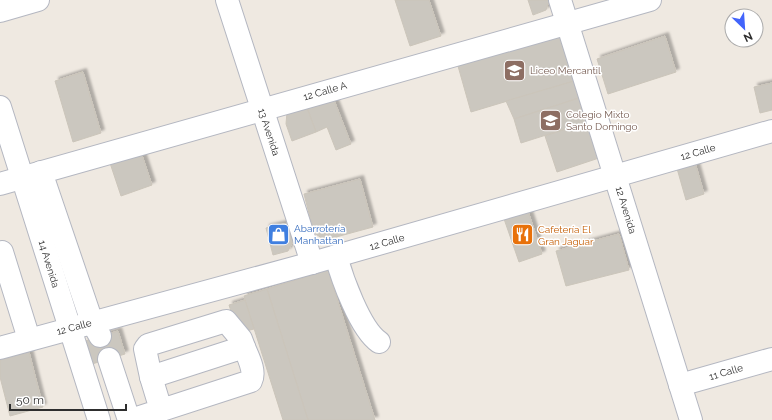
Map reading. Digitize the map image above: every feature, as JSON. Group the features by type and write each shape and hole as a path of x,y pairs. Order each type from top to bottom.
{"street":[{"path":"0,11 38,0"},
{"name":"13 Avenida","path":"227,0 312,263"},
{"name":"12 Avenida","path":"560,0 691,420"},
{"name":"12 Calle A","path":"18,179 650,0"},
{"name":"14 Avenida","path":"0,107 18,179 62,330 84,420"},
{"name":"12 Calle","path":"0,348 62,330 96,329 312,263 772,131"},
{"name":"14 Avenida","path":"0,155 18,179"},
{"path":"18,179 96,329"},
{"path":"2,252 29,339"},
{"path":"336,256 363,323 372,337 379,342"},
{"path":"109,359 130,420 161,410 250,381 253,377 252,370 241,339 226,321 148,345 145,349 151,377 161,410"},
{"name":"14 Avenida","path":"62,330 99,420"},
{"path":"151,377 244,347"},
{"name":"11 Calle","path":"680,385 772,359"}],"building":[{"path":"395,0 429,0 441,36 410,46"},
{"path":"528,0 549,1 546,10 533,15"},
{"name":"Liceo Mercantil","path":"558,28 574,81 471,112 456,59"},
{"path":"665,36 676,72 608,94 597,59"},
{"path":"83,72 101,133 73,142 55,81"},
{"path":"574,81 579,98 514,119 506,101"},
{"path":"772,83 772,110 760,113 754,87"},
{"path":"332,95 351,144 336,150 327,127 316,132 306,105"},
{"name":"Colegio Mixto Santo Domingo","path":"579,98 587,122 521,143 514,119"},
{"path":"306,105 316,132 292,141 286,124 287,112"},
{"path":"587,122 599,158 557,172 545,136"},
{"path":"141,152 152,185 121,196 110,163"},
{"path":"694,159 704,194 686,200 676,165"},
{"path":"360,179 373,227 325,240 314,233 304,194"},
{"name":"Cafetería El Gran Jaguar","path":"527,208 542,254 519,262 503,216"},
{"name":"Abarrotería Manhattan","path":"288,223 293,241 288,251 273,255 266,228"},
{"path":"619,234 629,270 566,286 556,251"},
{"path":"328,270 375,420 308,420 267,289"},
{"path":"267,289 308,420 283,420 245,300 244,296"},
{"path":"245,300 254,329 238,333 229,305"},
{"path":"118,331 125,354 92,364 85,341"},
{"path":"29,352 43,407 10,416 0,377 0,360"}],"place":[{"name":"Liceo Mercantil","path":"515,70"},
{"name":"Colegio Mixto Santo Domingo","path":"550,120"},
{"name":"Abarrotería Manhattan","path":"279,234"},
{"name":"Cafetería El Gran Jaguar","path":"523,235"}]}
